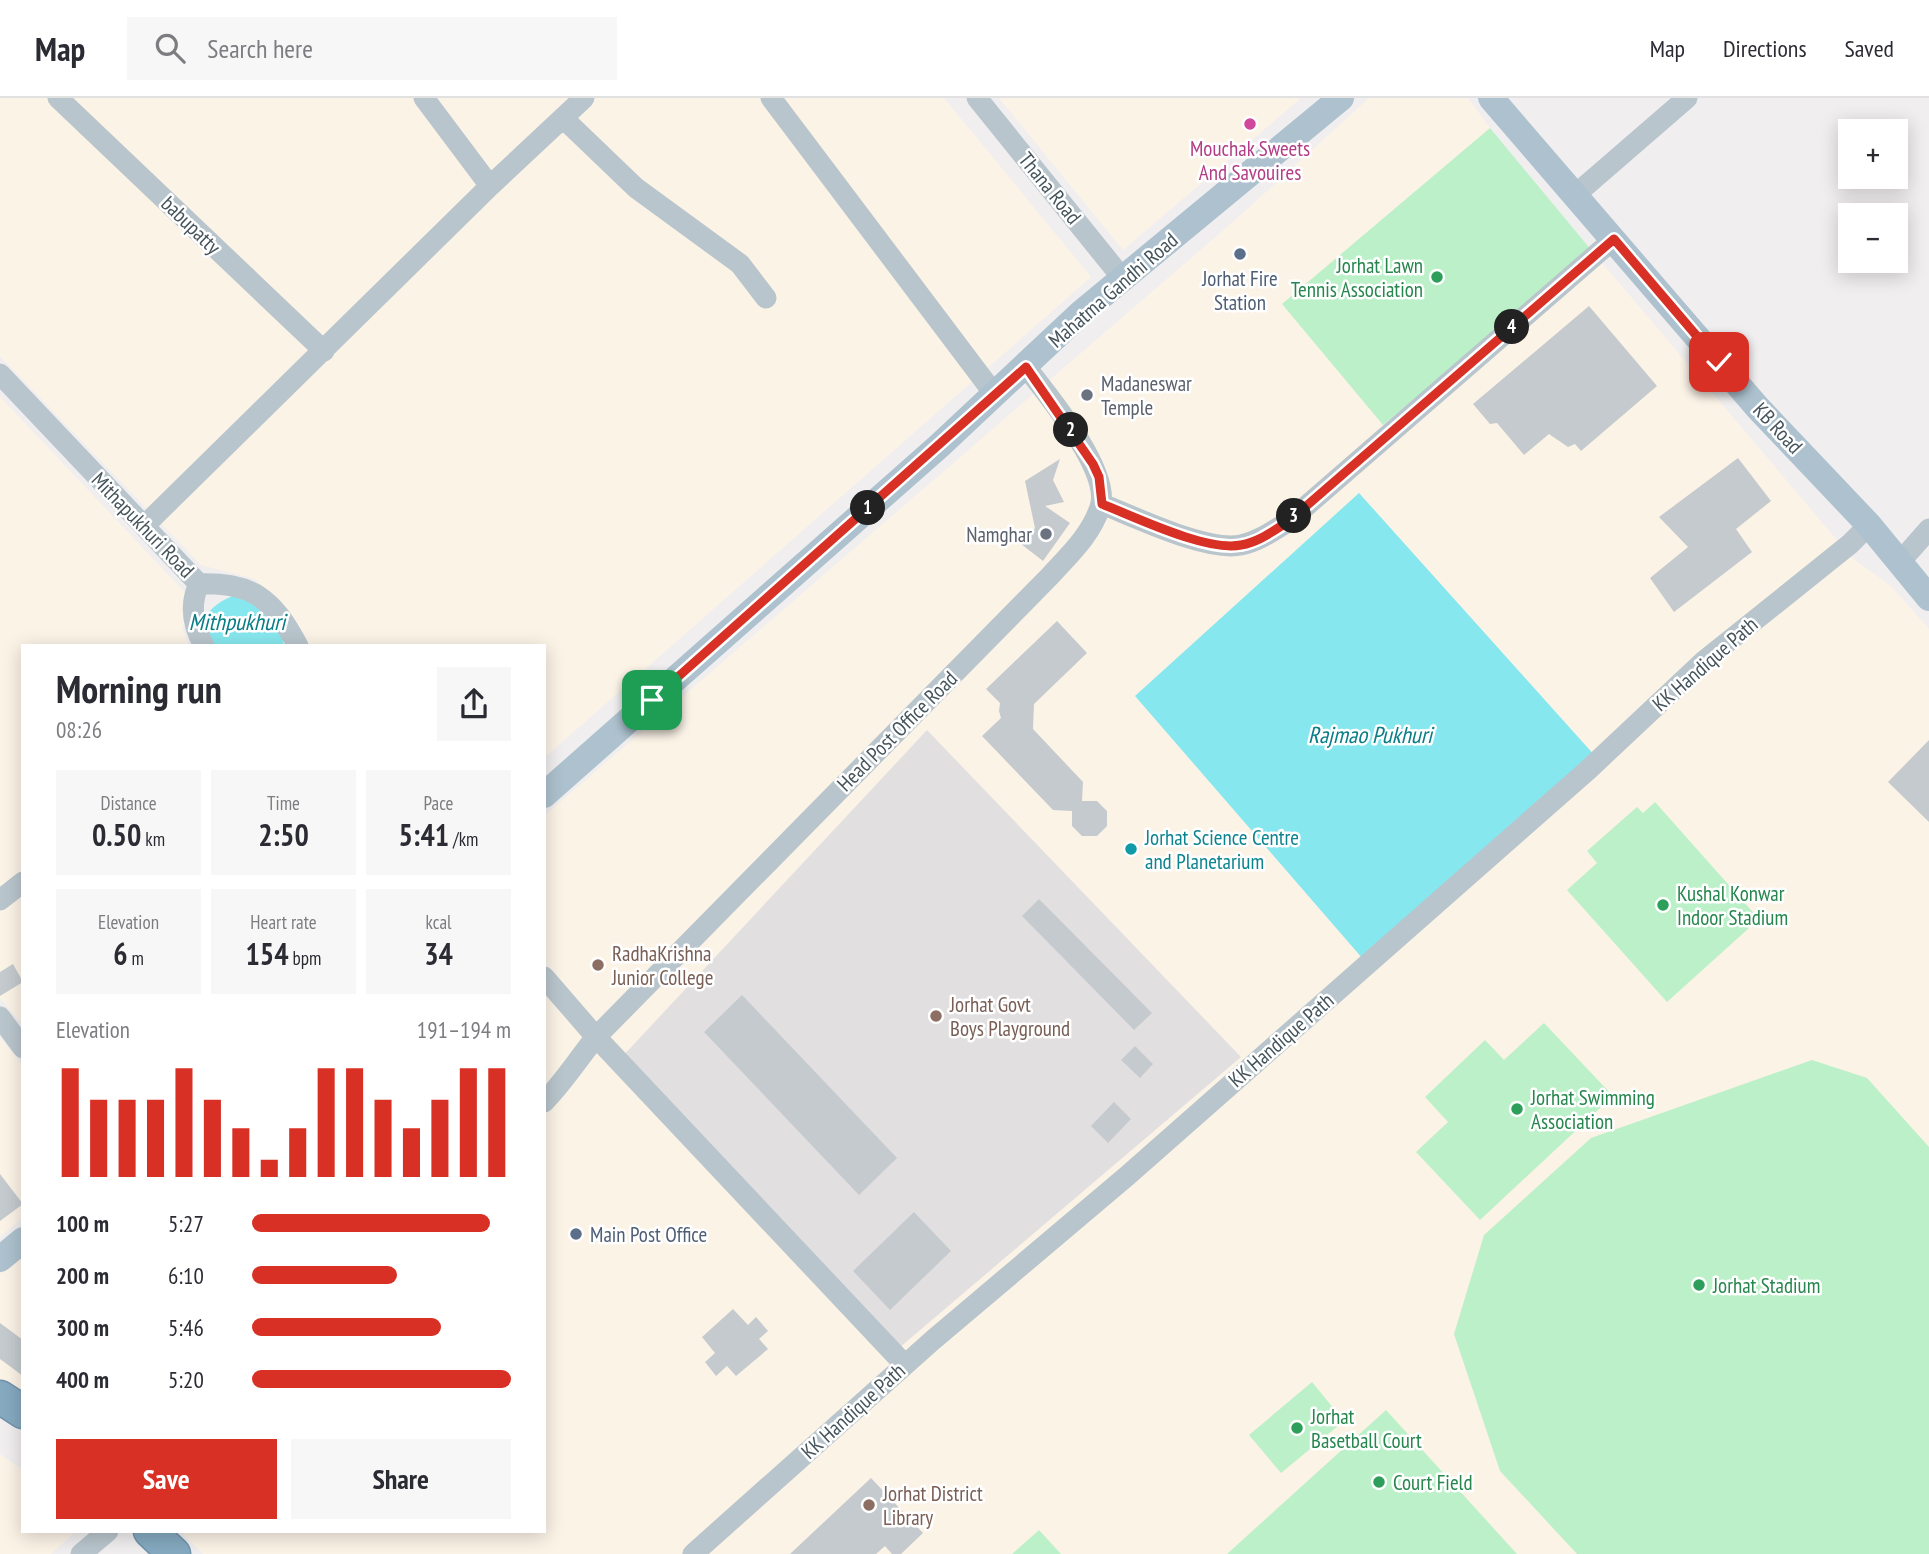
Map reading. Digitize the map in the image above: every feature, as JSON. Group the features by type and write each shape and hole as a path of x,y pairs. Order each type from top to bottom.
{"highway":[{"path":"0,1397 21,1411"},
{"path":"0,1418 21,1432"},
{"path":"152,1533 174,1554"},
{"path":"177,1533 198,1554"}],"main road":[{"name":"Mahatma Gandhi Road","path":"546,793 995,395 1081,313 1342,98"},
{"name":"KB Road","path":"1492,98 1758,408 1869,525 1929,598"},
{"path":"0,1259 21,1242"}],"street":[{"name":"babupatty","path":"58,98 324,351"},
{"path":"424,98 490,186"},
{"path":"144,526 490,186 584,98"},
{"path":"771,98 995,395"},
{"name":"Thana Road","path":"977,98 1123,279"},
{"path":"1575,195 1687,98"},
{"path":"563,118 636,188 740,264 766,298"},
{"path":"1026,367 1093,464 1099,477 1102,504 1212,545 1238,546 1265,536 1299,512 1614,239"},
{"name":"Mithapukhuri Road","path":"4,387 200,584 233,584 245,587 277,613 297,644"},
{"name":"Head Post Office Road","path":"546,1100 565,1081 572,1067 596,1037 1050,576 1092,527 1102,504"},
{"name":"KK Handique Path","path":"692,1554 905,1365 1127,1176 1590,769 1704,661 1850,544 1869,525"},
{"path":"1899,562 1929,529"},
{"path":"200,584 195,592 194,623 203,644"},
{"path":"0,900 21,884"},
{"path":"546,979 596,1037 905,1365"},
{"path":"0,1017 21,1045"},
{"name":"Head Post Office Road","path":"546,1084 558,1073 572,1067"},
{"path":"67,1554 90,1533"},
{"path":"81,1554 106,1533"}],"shaded area":[{"path":"0,98 944,98 1091,277 546,756 546,644 306,644 293,621 255,579 201,565 0,356"},
{"path":"999,98 1301,98 1123,250"},
{"path":"1369,98 1468,98 1592,251 1853,559 1891,586 1929,629 1929,1554 203,1554 182,1533 546,1533 546,814 1234,221"},
{"path":"0,397 194,602 182,627 188,644 21,644 21,1023 0,998"},
{"path":"927,730 1241,1057 892,1354 621,1058"},
{"path":"0,1037 21,1063 21,1219 0,1237"},
{"path":"21,1257 21,1402 0,1387 0,1274"},
{"path":"0,1454 21,1469 21,1533 74,1533 51,1554 0,1554"}],"green space":[{"name":"Jorhat Lawn Tennis Association","path":"1490,128 1592,251 1383,425 1282,304"},
{"name":"Kushal Konwar Indoor Stadium","path":"1655,802 1759,919 1667,1002 1567,890 1597,863 1587,851 1637,807 1643,813"},
{"name":"Jorhat Swimming Association","path":"1544,1023 1613,1096 1480,1220 1416,1152 1448,1122 1425,1097 1485,1040 1504,1060"},
{"name":"Jorhat Stadium","path":"1812,1060 1867,1078 1929,1147 1929,1554 1577,1554 1500,1471 1454,1334 1484,1235 1591,1138"},
{"name":"Jorhat Basetball Court","path":"1312,1382 1344,1421 1281,1473 1249,1435"},
{"name":"Court Field","path":"1386,1410 1517,1554 1227,1554"},
{"path":"1039,1530 1061,1554 1012,1554"}],"water":[{"name":"Rajmao Pukhuri","path":"1359,493 1596,757 1363,959 1135,696"},
{"name":"Mithpukhuri","path":"238,594 246,596 280,628 284,644 213,644 202,621 209,611"}],"building":[{"path":"1589,306 1657,386 1581,451 1575,444 1568,447 1549,434 1524,455 1497,423 1490,424 1473,404"},
{"path":"1738,458 1771,501 1736,529 1752,552 1674,612 1650,578 1688,547 1659,517"},
{"path":"1060,459 1053,480 1064,502 1045,506 1070,523 1043,561 1021,544 1035,528 1025,481"},
{"path":"1057,621 1087,653 1034,704 1033,729 1083,782 1082,801 1097,801 1107,811 1107,826 1097,836 1082,836 1072,826 1072,811 1053,810 982,736 1001,718 1000,703 986,689"},
{"path":"1929,740 1929,822 1888,782"},
{"path":"1039,899 1152,1013 1134,1030 1022,916"},
{"path":"13,964 21,983 0,996 0,972"},
{"path":"742,995 897,1158 859,1195 704,1032"},
{"path":"1135,1046 1153,1064 1140,1078 1121,1060"},
{"path":"1114,1102 1131,1119 1108,1143 1091,1126"},
{"path":"0,1174 21,1201 21,1205 0,1221"},
{"path":"914,1212 951,1251 890,1310 853,1271"},
{"path":"733,1309 748,1325 756,1317 768,1331 759,1339 768,1349 736,1376 727,1366 716,1376 705,1362 715,1353 702,1337"},
{"path":"0,1323 21,1339 21,1375 0,1359"},
{"name":"Jorhat District Library","path":"871,1478 923,1533 901,1554 892,1554 885,1546 876,1554 790,1554"}],"place":[{"name":"Mouchak Sweets And Savouires","path":"1250,124"},
{"name":"Jorhat Fire Station","path":"1240,254"},
{"name":"Jorhat Lawn Tennis Association","path":"1437,277"},
{"name":"Madaneswar Temple","path":"1087,395"},
{"name":"Namghar","path":"1046,534"},
{"name":"Jorhat Science Centre and Planetarium","path":"1131,849"},
{"name":"Kushal Konwar Indoor Stadium","path":"1663,905"},
{"name":"RadhaKrishna Junior College","path":"598,965"},
{"name":"Jorhat Govt Boys Playground","path":"936,1016"},
{"name":"Jorhat Swimming Association","path":"1517,1109"},
{"name":"Main Post Office","path":"576,1234"},
{"name":"Jorhat Stadium","path":"1699,1285"},
{"name":"Jorhat Basetball Court","path":"1297,1428"},
{"name":"Court Field","path":"1379,1482"},
{"name":"Jorhat District Library","path":"869,1505"}],"route":[{"path":"652,700 1026,367 1093,464 1099,477 1102,504 1212,545 1238,546 1265,536 1289,521 1614,239 1719,362"}]}
